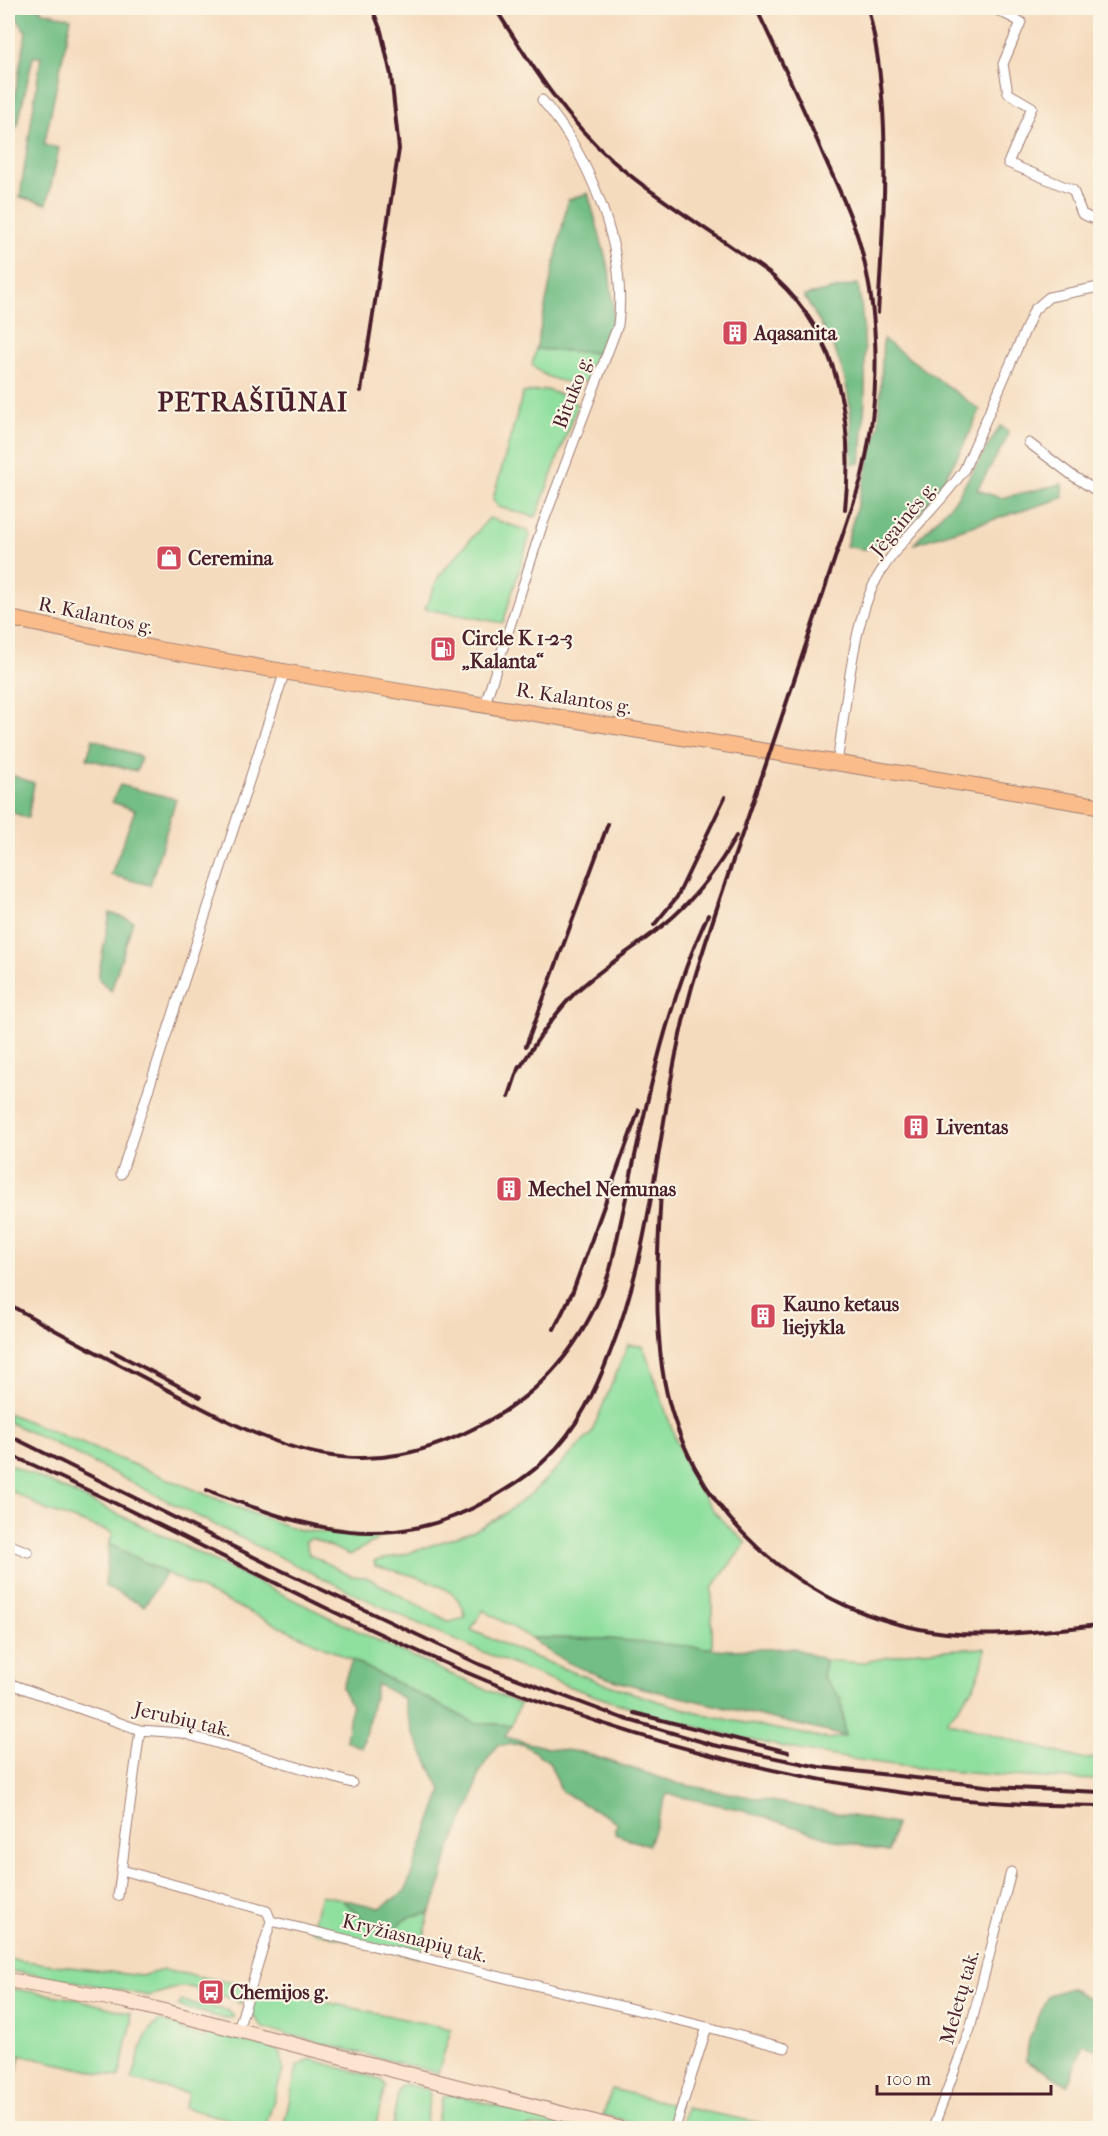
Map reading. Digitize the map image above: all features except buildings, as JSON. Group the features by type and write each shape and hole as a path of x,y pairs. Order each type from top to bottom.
{"main road":[{"name":"R. Kalantos g.","path":"8,618 156,649 1101,806"},
{"path":"8,1980 124,2001 618,2128"}],"street":[{"path":"993,8 1021,22 1003,64 1008,93 1032,106 1008,164 1073,190 1082,214 1101,222"},
{"name":"Bituko g.","path":"485,704 542,526 618,325 620,306 616,267 598,197 556,117 542,100"},
{"name":"Jėgainės g.","path":"837,762 861,619 867,599 895,551 952,489 964,470 1034,310 1049,297 1099,287 1101,283"},
{"path":"1029,443 1072,476 1101,493"},
{"path":"121,1174 285,671"},
{"path":"8,1544 28,1552"},
{"name":"Jerubių tak.","path":"8,1683 140,1730 182,1733 352,1783"},
{"path":"118,1896 140,1730"},
{"name":"Kryžiasnapių tak.","path":"122,1870 267,1911 272,1921 785,2048"},
{"name":"Meletų tak.","path":"933,2128 970,2029 1011,1872"},
{"path":"238,2030 272,1921"},
{"path":"675,2128 707,2027"}],"green space":[{"path":"10,8 41,8 40,11 71,18 44,145 59,148 47,204 20,197 41,57 33,57 17,127 10,127 8,99 14,100 26,32"},
{"path":"588,193 609,270 613,324 600,353 536,349 568,200"},
{"path":"858,284 864,329 865,395 860,463 852,464 851,424 843,372 829,338 804,296"},
{"path":"883,339 980,410 949,471 918,514 901,532 883,544 860,549 846,546 879,425"},
{"path":"536,349 600,353 588,381 573,383 550,378 537,370 532,365"},
{"path":"547,390 572,399 577,406 536,517 498,507 493,499 523,393"},
{"path":"1000,426 1008,431 1007,438 977,490 1001,498 1062,484 1063,498 914,544 956,499"},
{"path":"489,518 525,530 530,535 503,623 425,609 439,576"},
{"path":"93,739 141,757 137,771 87,759"},
{"path":"11,775 34,783 28,818 8,811 8,782"},
{"path":"120,785 176,799 150,885 111,875 135,810 112,802"},
{"path":"110,913 133,921 111,991 98,978"},
{"path":"628,1345 643,1346 672,1431 700,1491 724,1523 746,1543 712,1588 712,1649 610,1639 531,1638 483,1610 471,1630 560,1667 650,1699 712,1716 828,1739 845,1736 841,1699 823,1677 825,1660 860,1663 917,1651 985,1648 984,1660 977,1679 947,1722 1081,1759 1100,1758 1100,1780 965,1773 830,1756 698,1727 632,1708 521,1668 382,1607 8,1422 8,1413 256,1515 299,1530 380,1538 350,1555 311,1538 305,1542 309,1554 351,1576 366,1577 450,1622 465,1618 462,1606 455,1596 444,1588 415,1576 375,1566 374,1561 402,1555 474,1531 504,1514 533,1492 591,1434"},
{"path":"8,1464 137,1523 391,1647 520,1704 511,1725 475,1723 352,1660 109,1544 113,1533 46,1510 8,1489"},
{"path":"109,1544 166,1573 144,1606 105,1586"},
{"path":"531,1638 610,1639 727,1650 794,1648 825,1660 823,1677 841,1699 845,1736 612,1680 569,1663 549,1652"},
{"path":"352,1660 475,1723 511,1725 505,1737 548,1748 581,1752 680,1784 895,1824 888,1852 836,1840 743,1810 667,1794 648,1846 615,1834 617,1822 562,1792 549,1762 523,1744 497,1745 480,1771 471,1803 449,1850 438,1894 429,1914 411,1916 387,1934 361,1918 342,1899 380,1908 405,1891 442,1791 412,1731 403,1698 377,1684 362,1748 346,1741 351,1706 342,1688"},
{"path":"321,1895 342,1899 361,1918 429,1914 420,1958 311,1931"},
{"path":"8,1959 141,1976 163,1970 246,1985 240,2004 234,1999 189,1987 179,1987 149,1996 42,1975 8,1971"},
{"path":"256,1987 451,2029 438,2073 263,2028 250,2012"},
{"path":"8,1988 76,1999 130,2013 132,2022 119,2077 20,2055 17,2072 8,2074"},
{"path":"1070,1988 1100,2004 1100,2050 1083,2044 1068,2085 1026,2061 1029,2040 1048,1995"},
{"path":"181,2001 229,2011 234,2017 226,2019 181,2007 178,2005"},
{"path":"161,2021 184,2027 181,2031 204,2038 206,2033 273,2048 281,2053 283,2070 266,2125 261,2127 184,2108 188,2093 132,2080 145,2038 149,2031"},
{"path":"310,2059 380,2079 385,2086 375,2128 283,2128 297,2067"},
{"path":"404,2084 427,2089 430,2094 425,2128 392,2128 399,2088"},
{"path":"612,2089 679,2106 669,2128 655,2128 603,2115"},
{"path":"451,2094 581,2128 528,2126 527,2128 435,2128 442,2098"},
{"path":"686,2108 767,2124 766,2128 681,2128"}],"railway":[{"path":"361,391 399,149 391,75 381,31 372,8"},
{"path":"495,8 549,89 596,145 644,186 767,272 798,302 829,356 838,385 847,446 845,509"},
{"path":"207,1490 280,1516 348,1531 383,1532 417,1528 453,1517 490,1499 520,1480 558,1446 585,1408 611,1350 638,1261 671,1078 692,987 717,906 861,480 872,420 875,390 874,330 866,270 859,241 840,191 756,8"},
{"path":"868,8 876,46 884,122 884,198 878,313"},
{"path":"654,925 677,897 725,797"},
{"path":"526,1046 608,824"},
{"path":"516,1074 567,1001 683,907 723,858 736,836"},
{"path":"8,1304 206,1410 284,1444 322,1454 360,1458 400,1455 442,1443 488,1421 510,1408 548,1376 578,1338 601,1294 610,1270 662,1045 690,957 708,915"},
{"path":"509,1096 519,1066"},
{"path":"554,1329 573,1291 639,1110"},
{"path":"661,1190 657,1278 658,1323 662,1367 674,1419 695,1467 723,1511 759,1548 799,1580 845,1605 894,1623 946,1633 984,1635 1100,1625"},
{"path":"112,1351 200,1397"},
{"path":"8,1435 272,1566 481,1665 622,1718 713,1745 819,1767 994,1787 1100,1792"},
{"path":"8,1454 426,1655 561,1709 636,1734 788,1773 865,1787 943,1798 1021,1804 1100,1806"},
{"path":"634,1713 788,1752"}],"place":[{"name":"Aqasanita","path":"735,333"},
{"name":"Ceremina","path":"169,558"},
{"name":"Circle K 1-2-3 „Kalanta“","path":"443,649"},
{"name":"Liventas","path":"916,1127"},
{"name":"Mechel Nemunas","path":"509,1189"},
{"name":"Kauno ketaus liejykla","path":"763,1316"},
{"name":"Chemijos g.","path":"211,1992"}],"district":[{"name":"PETRAŠIŪNAI","path":"253,402"}]}
